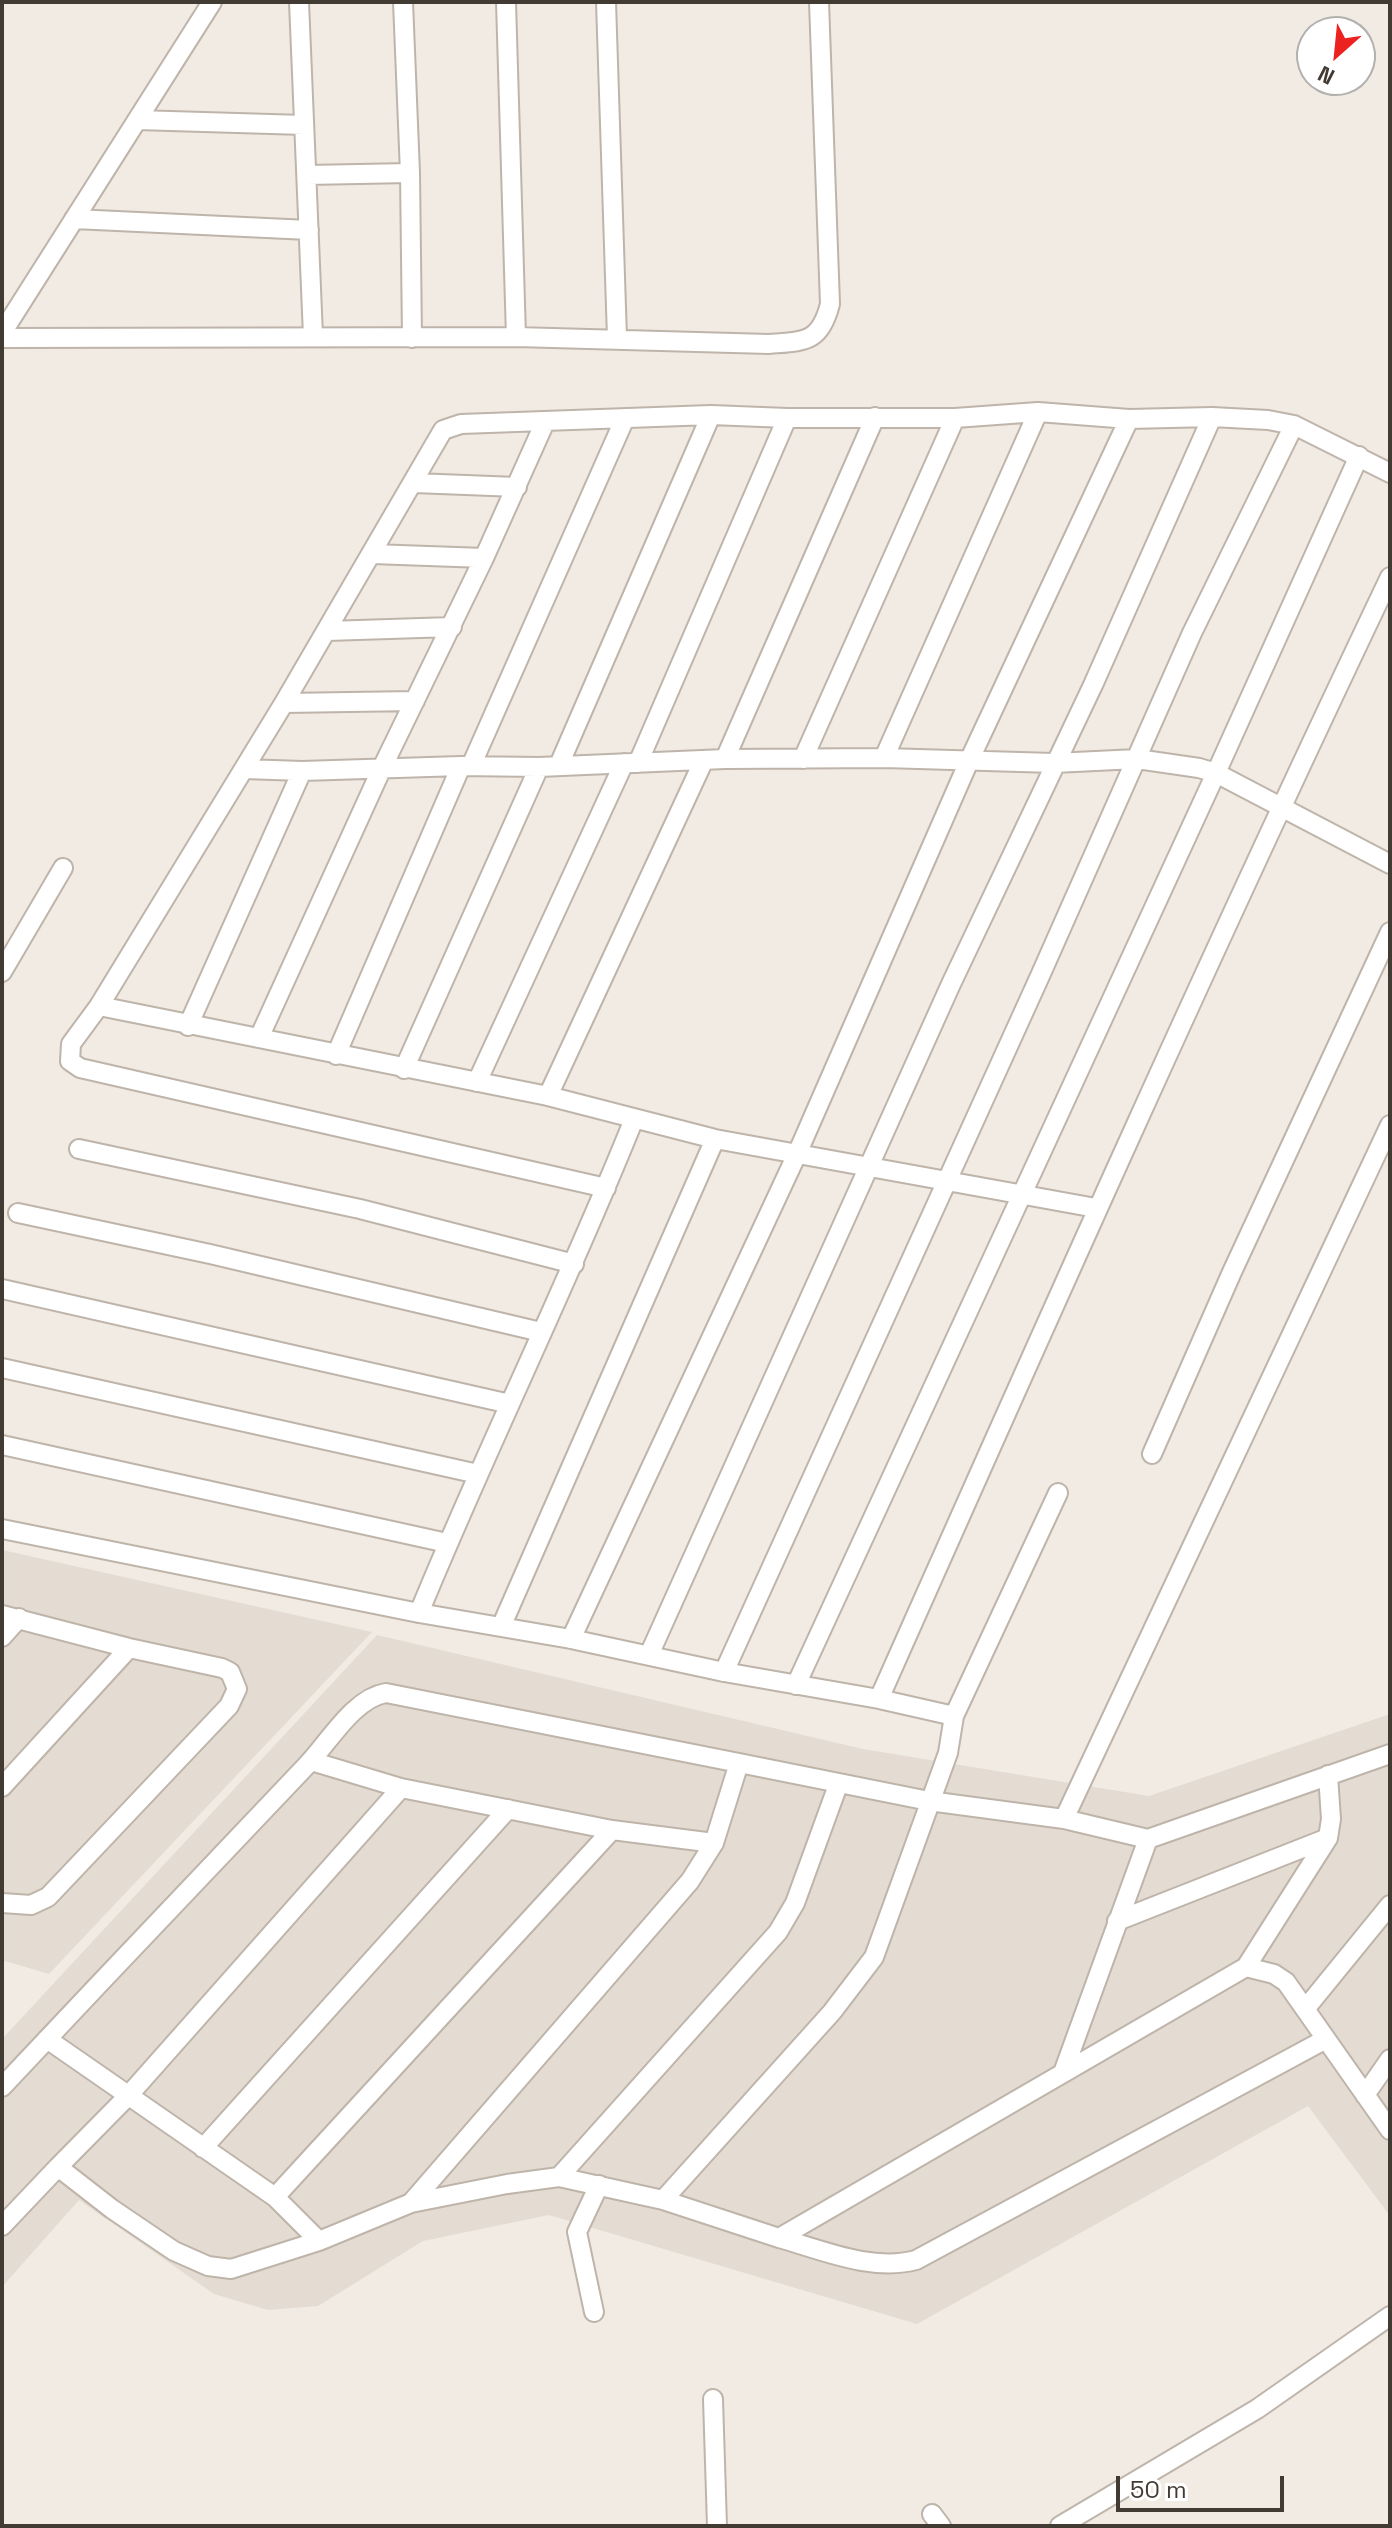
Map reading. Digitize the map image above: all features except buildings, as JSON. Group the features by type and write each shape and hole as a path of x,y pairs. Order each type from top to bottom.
{"street":[{"path":"2,335 212,2"},
{"path":"299,2 313,336"},
{"path":"403,2 410,173 412,338"},
{"path":"506,2 516,337"},
{"path":"606,2 617,338"},
{"path":"2,335 617,338 769,344 816,336 825,323 830,304 819,2"},
{"path":"137,120 304,125"},
{"path":"307,175 410,173"},
{"path":"74,219 309,230"},
{"path":"884,758 1038,412"},
{"path":"606,1188 80,1068 70,1061 71,1044 99,1006 284,703 443,430 461,424 711,415 955,418 1038,412 1129,419 1212,417 1268,420 1294,425 1390,473"},
{"path":"559,765 711,415"},
{"path":"725,759 875,417"},
{"path":"649,1655 951,984 1093,685 1212,417"},
{"path":"336,1055 625,418"},
{"path":"477,1082 631,763 787,418"},
{"path":"803,759 955,418"},
{"path":"571,1639 797,1154 969,761 1129,419"},
{"path":"259,1038 545,422"},
{"path":"724,1672 1192,633 1294,425"},
{"path":"796,1685 1359,456"},
{"path":"414,483 517,487"},
{"path":"372,554 484,558"},
{"path":"879,1699 1096,1208 1390,577"},
{"path":"327,631 452,627"},
{"path":"284,703 415,701"},
{"path":"244,769 539,767 725,759 884,758 1054,763 1137,759 1216,773 1390,864"},
{"path":"548,1096 703,762"},
{"path":"404,1069 539,767"},
{"path":"188,1026 302,771"},
{"path":"2,972 63,868"},
{"path":"1152,1454 1232,1272 1390,932"},
{"path":"99,1006 548,1096 715,1139 1096,1208"},
{"path":"419,1613 447,1543 574,1264 634,1119"},
{"path":"1064,1819 1390,1125"},
{"path":"501,1627 715,1139"},
{"path":"79,1149 360,1209 574,1264"},
{"path":"18,1213 541,1332"},
{"path":"2,1289 510,1404"},
{"path":"2,1368 478,1474"},
{"path":"2,1445 447,1543"},
{"path":"663,2200 832,2012 874,1957 948,1753 954,1716 1058,1493"},
{"path":"2,1529 954,1716"},
{"path":"2,1637 10,1617 222,1668 230,1672 237,1689 229,1706 48,1897 31,1905 2,1903"},
{"path":"2,1787 129,1648"},
{"path":"2,2087 372,1695 386,1693 838,1785 1064,1819 1148,1839 1390,1754"},
{"path":"311,1761 401,1788 612,1830 714,1843"},
{"path":"411,2203 690,1881 714,1843 739,1763"},
{"path":"779,2238 1246,1967 1328,1838 1331,1819 1328,1775"},
{"path":"559,2177 778,1932 795,1903 838,1785"},
{"path":"2,2226 128,2096 401,1788"},
{"path":"203,2148 508,1809"},
{"path":"275,2197 612,1830"},
{"path":"1117,1921 1328,1838"},
{"path":"1064,2070 1148,1839"},
{"path":"1306,2008 1390,1905"},
{"path":"1246,1967 1274,1974 1286,1982 1390,2130"},
{"path":"47,2039 275,2197 319,2241"},
{"path":"58,2167 162,2243 208,2266 231,2269 319,2241 411,2203 559,2177 663,2200 779,2238 871,2263 901,2265 916,2260 1326,2039"},
{"path":"1365,2095 1390,2059"},
{"path":"594,2312 577,2232 599,2185"},
{"path":"1060,2526 1257,2409 1390,2316"},
{"path":"713,2399 717,2526"}],"shaded area":[{"path":"2,1550 372,1632 49,1974 5,1961 2,1963"},
{"path":"377,1635 863,1749 1149,1796 1390,1714 1390,2216 1308,2106 917,2324 549,2215 423,2241 318,2306 268,2310 214,2294 79,2200 2,2287 2,2039"}]}
